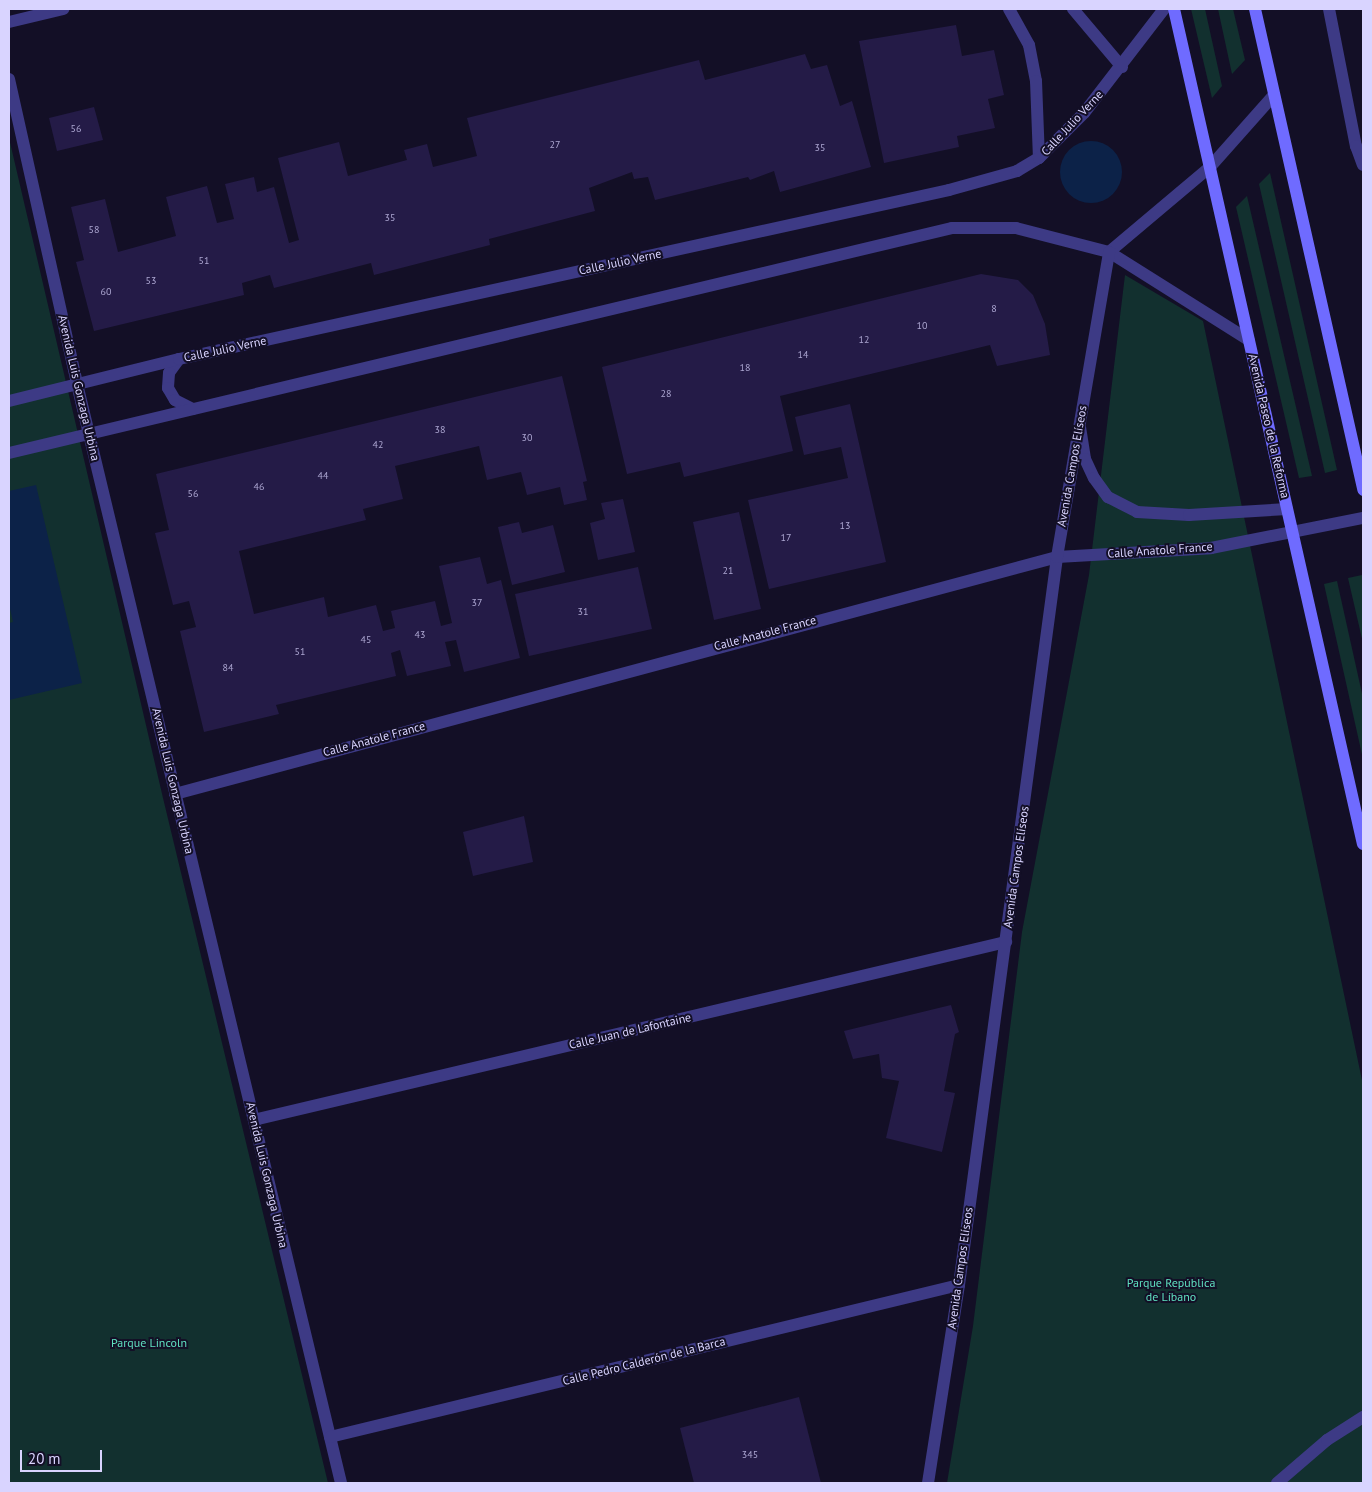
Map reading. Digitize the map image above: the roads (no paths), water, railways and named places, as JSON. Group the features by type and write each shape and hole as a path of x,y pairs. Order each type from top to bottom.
{"main road":[{"name":"Avenida Paseo de la Reforma","path":"1174,9 1363,844"},
{"path":"1255,9 1363,490"}],"street":[{"path":"9,22 63,9"},
{"path":"1009,9 1029,45 1036,81 1039,158"},
{"path":"1073,9 1122,67"},
{"name":"Calle Julio Verne","path":"9,401 179,358 949,190 1017,171 1039,158 1084,113 1122,67 1164,9"},
{"path":"1329,9 1356,146 1363,165"},
{"name":"Avenida Luis Gonzaga Urbina","path":"9,79 77,384 341,1483"},
{"path":"1109,252 1210,167 1274,95"},
{"path":"9,453 952,228 1016,228 1109,252 1249,340"},
{"name":"Avenida Campos Elíseos","path":"928,1483 959,1284 1057,556 1109,252"},
{"path":"179,358 169,372 169,392 179,404 193,410"},
{"path":"1080,424 1085,459 1094,478 1108,497 1137,512 1189,515 1287,509"},
{"name":"Calle Anatole France","path":"176,794 1057,556 1211,548 1363,518"},
{"name":"Calle Juan de Lafontaine","path":"254,1120 1006,942"},
{"name":"Calle Pedro Calderón de la Barca","path":"330,1437 959,1284"},
{"path":"1277,1483 1327,1440 1363,1417"}],"water":[{"path":"1085,141 1097,141 1113,150 1120,160 1122,172 1120,184 1113,194 1097,203 1085,203 1074,198 1065,189 1060,178 1060,166 1065,155 1074,146"},
{"path":"36,485 82,683 9,700 9,623 13,622 9,604 9,491"}],"park label":[{"name":"Parque República de Líbano","path":"1171,1290"},
{"name":"Parque Lincoln","path":"149,1343"}]}
